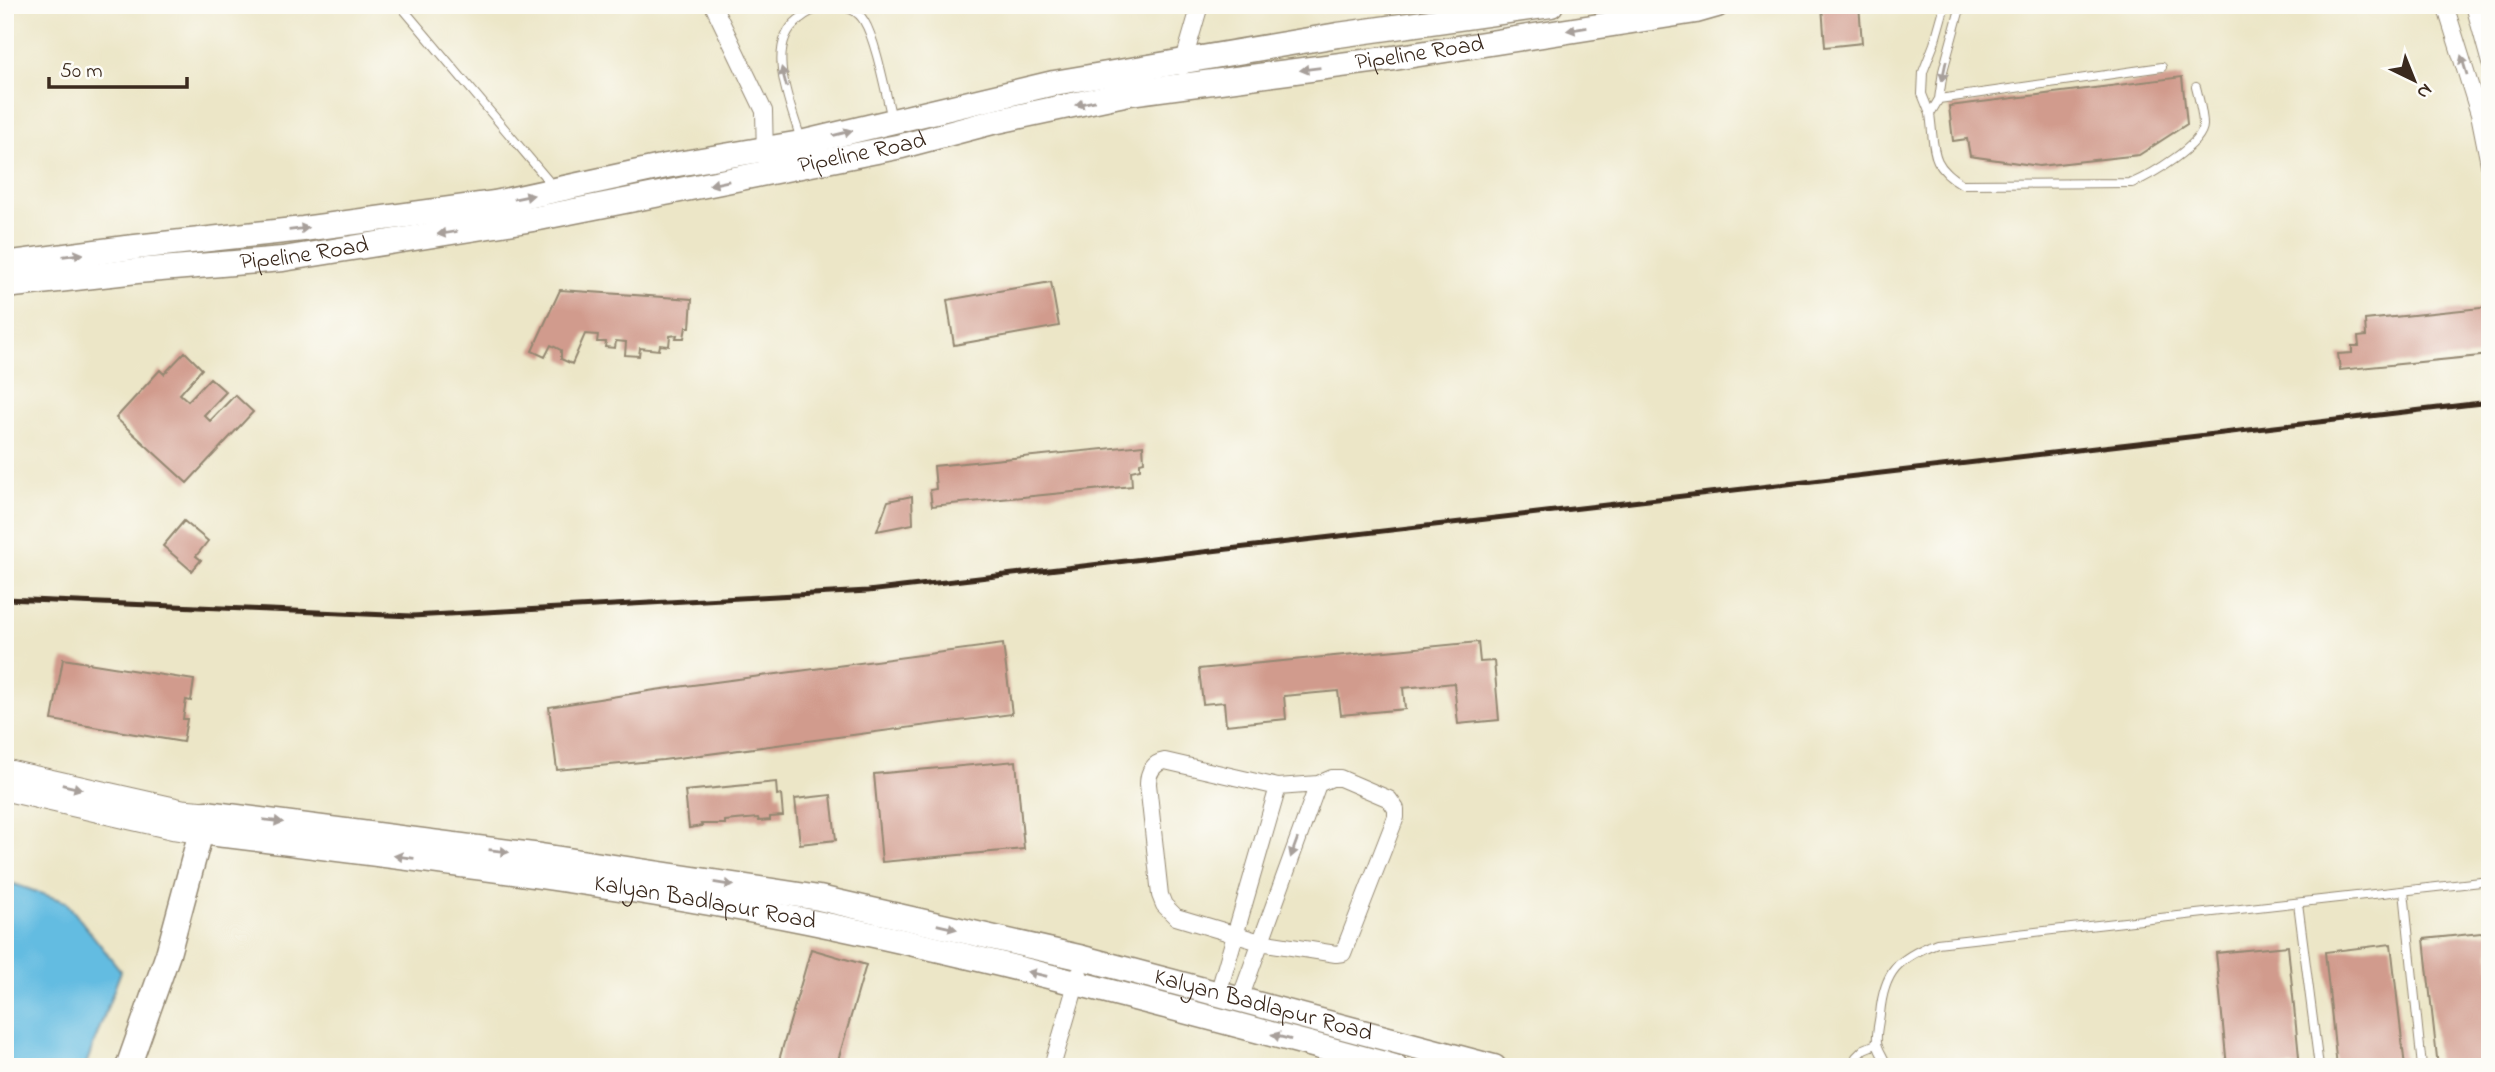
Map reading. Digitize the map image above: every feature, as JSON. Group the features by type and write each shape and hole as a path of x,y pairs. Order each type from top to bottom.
{"main road":[{"name":"Pipeline Road","path":"1521,20 1550,5"},
{"name":"Pipeline Road","path":"766,162 802,143 1054,83 1181,73 1461,27 1521,20 1696,11 1717,5"},
{"name":"Pipeline Road","path":"5,286 137,271 283,259 558,202 666,166 766,162 899,146 1181,73"},
{"name":"Pipeline Road","path":"5,264 495,203 558,202"},
{"path":"5,771 183,811 204,822 168,954 128,1067"},
{"name":"Kalyan Badlapur Road","path":"5,789 175,828 204,822 541,856 819,898 1083,958 1461,1062 1494,1067"},
{"name":"Kalyan Badlapur Road","path":"204,822 548,876 807,922 1077,982 1395,1067"}],"street":[{"path":"713,5 764,111 766,162"},
{"path":"1181,73 1200,5"},
{"path":"2445,5 2485,113 2490,169"},
{"path":"2474,5 2490,63"},
{"path":"1165,761 1278,787 1318,784 1332,778 1340,778 1390,799 1396,809 1396,817 1343,953 1260,942 1176,916 1164,905 1160,895 1148,775 1158,762 1165,761"},
{"path":"1229,997 1260,942 1318,784"},
{"path":"1229,997 1236,935 1278,787"},
{"path":"1052,1067 1083,958"}],"lane":[{"path":"400,5 558,202"},
{"path":"802,143 781,65 784,37 791,25 805,14 823,7 842,5 854,10 866,23 899,146"},
{"path":"1945,5 1923,72 1922,94 1930,114 1937,163 1949,176 1962,184 2132,183 2150,175 2200,138 2203,127 2196,87"},
{"path":"1930,114 1939,99 1961,5"},
{"path":"1939,99 2162,66"},
{"path":"1887,1067 1876,1044 1882,994 1896,965 1913,952 1937,943 2490,881"},
{"path":"2404,891 2422,1067"},
{"path":"2298,903 2319,1067"},
{"path":"1856,1057 1864,1049 1876,1044"}],"water":[{"path":"14,884 66,902 121,971 85,1067 5,1067 5,885"}],"building":[{"path":"1859,5 1862,43 1825,47 1822,6"},
{"path":"2182,77 2187,124 2139,155 2039,166 1970,156 1967,139 1953,141 1949,106"},
{"path":"1051,282 1059,326 954,345 947,300"},
{"path":"560,290 692,299 690,327 686,327 684,338 670,336 669,346 660,345 659,350 640,348 639,356 625,355 626,342 616,341 615,348 605,347 606,342 597,342 598,335 585,334 572,364 561,359 561,350 551,345 545,357 532,351"},
{"path":"2490,307 2490,355 2340,370 2338,354 2352,353 2352,346 2359,346 2358,337 2366,336 2365,320"},
{"path":"185,352 202,369 180,394 188,401 210,378 226,392 204,415 210,421 235,395 253,412 187,483 116,418 160,370 164,374"},
{"path":"1143,445 1144,462 1140,463 1140,469 1131,471 1132,486 932,506 930,490 936,489 934,466"},
{"path":"912,496 913,524 877,531 888,501"},
{"path":"184,521 208,541 196,556 201,560 192,571 163,546"},
{"path":"1478,642 1480,662 1494,661 1499,720 1458,724 1454,683 1403,688 1405,709 1341,715 1338,691 1284,696 1286,719 1226,725 1224,702 1203,704 1199,669"},
{"path":"1003,644 1012,714 663,760 557,770 549,707 655,690"},
{"path":"63,659 194,680 191,701 186,700 183,719 187,719 183,742 52,720"},
{"path":"1016,761 1024,849 882,862 874,774"},
{"path":"776,782 777,795 781,794 783,816 770,817 770,820 759,821 758,818 725,821 725,824 701,824 702,826 689,828 685,791"},
{"path":"831,795 836,840 800,844 795,799"},
{"path":"2490,932 2490,1067 2438,1067 2424,939"},
{"path":"2391,944 2405,1067 2337,1067 2325,952"},
{"path":"2288,946 2300,1067 2227,1067 2216,953"},
{"path":"811,949 866,965 836,1067 777,1067"}],"railway":[{"path":"5,599 412,616 868,591 2490,402"}]}
